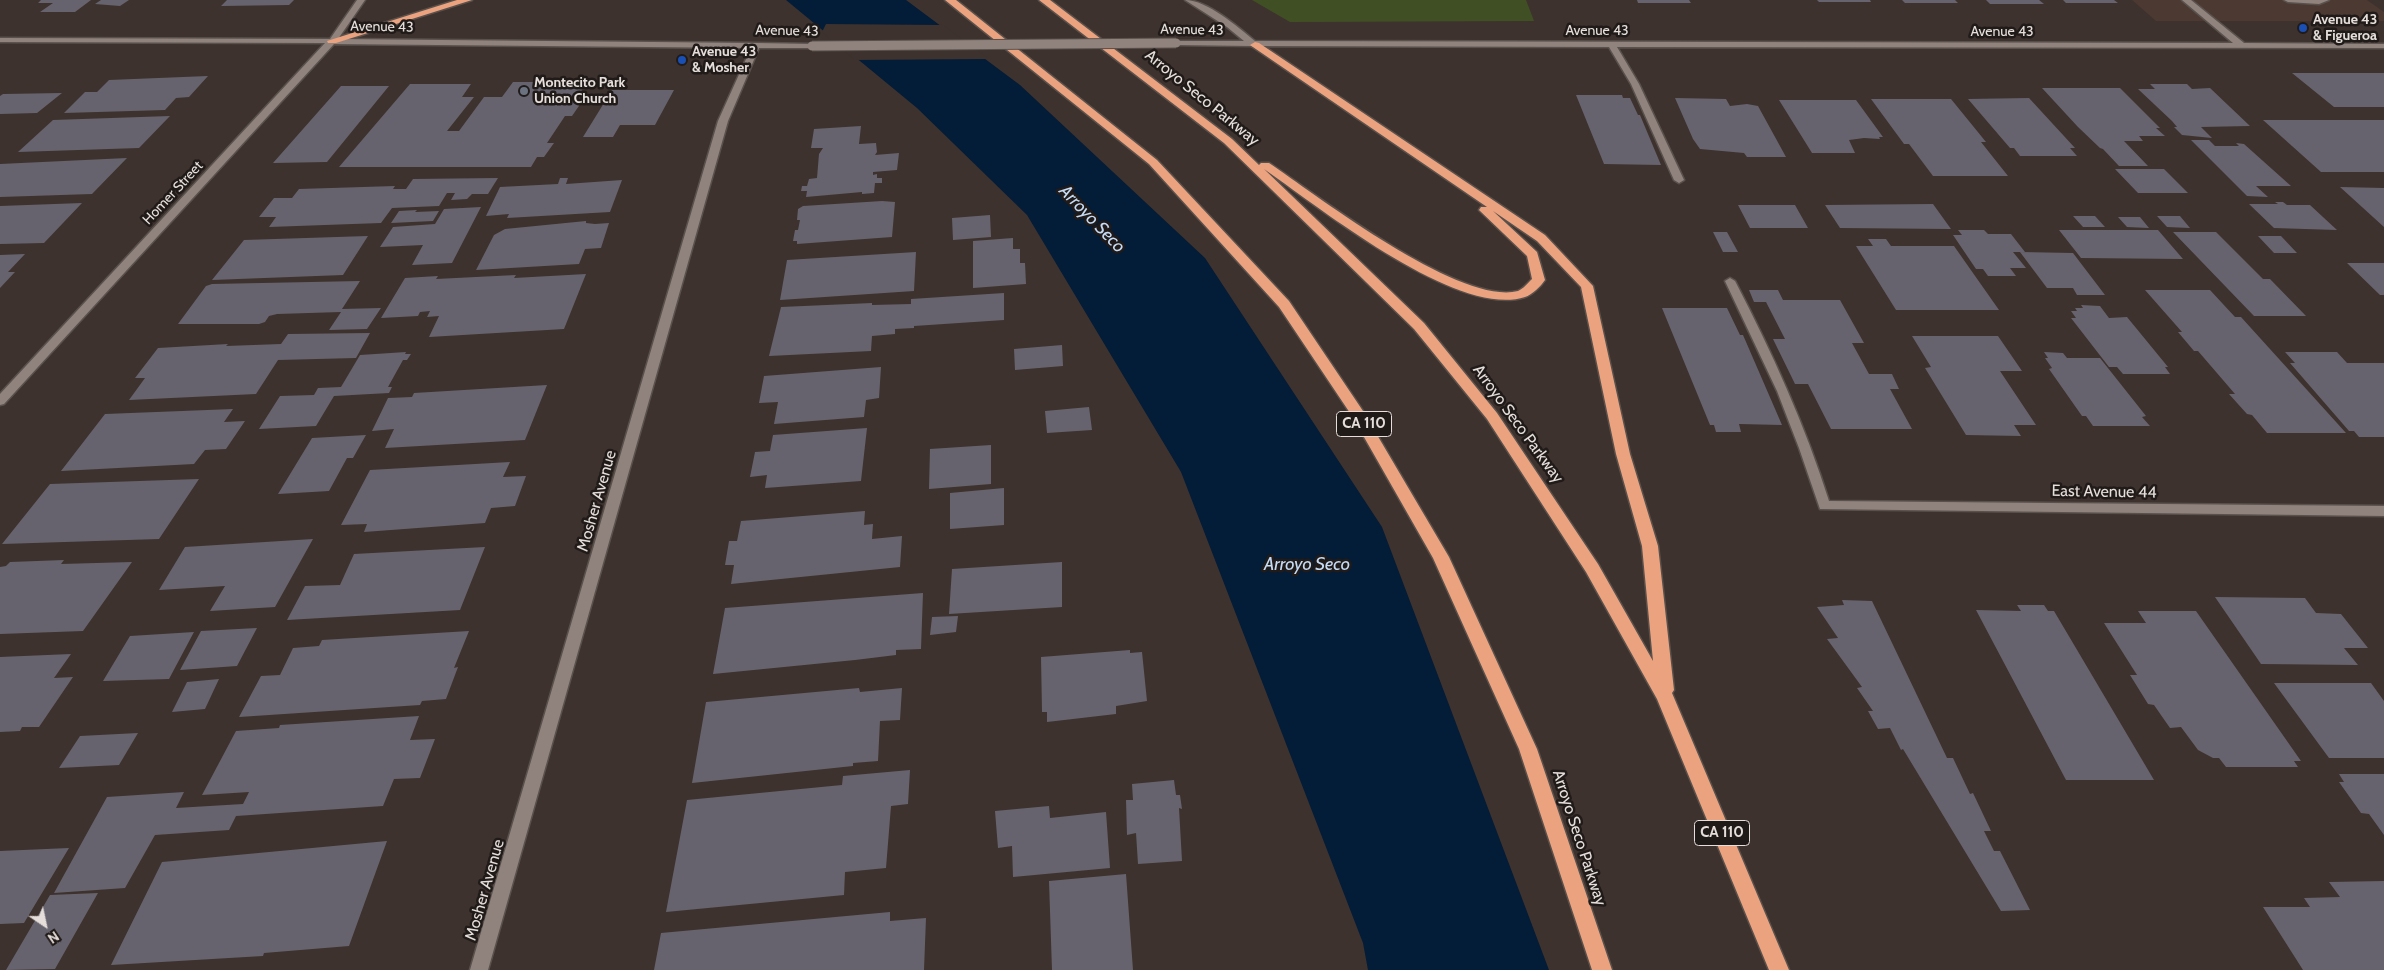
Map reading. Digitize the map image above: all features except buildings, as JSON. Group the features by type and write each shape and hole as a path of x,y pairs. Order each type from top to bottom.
{"highway":[{"path":"332,40 437,0"},
{"path":"332,40 467,0"},
{"name":"Arroyo Seco Parkway","path":"950,0 1153,162 1284,304 1358,414 1441,557 1528,749 1602,970"},
{"name":"Arroyo Seco Parkway","path":"1044,0 1228,141 1419,326 1492,416 1582,552 1665,697 1779,970"},
{"path":"1255,45 1541,238 1587,286 1623,454 1650,546 1665,697"},
{"path":"1228,141 1402,258 1465,289 1501,296 1523,294 1538,280 1533,255 1451,179"}],"street":[{"name":"Homer Street","path":"0,402 332,40 361,0"},
{"path":"1189,0 1230,25 1255,45"},
{"path":"2186,0 2242,46"},
{"path":"2288,0 2319,2 2325,0"},
{"name":"Avenue 43","path":"0,40 332,40 812,46 1176,43 1255,45 2384,46"},
{"name":"Mosher Avenue","path":"479,970 723,121 756,45"},
{"path":"1612,45 1635,84 1679,180"},
{"name":"East Avenue 44","path":"1730,281 1756,331 1808,452 1824,506 2384,511"}],"shaded area":[{"path":"2132,0 2367,0 2384,12 2384,21 2156,21"}],"green space":[{"path":"1252,0 1526,0 1534,21 1290,22"}],"water":[{"name":"Arroyo Seco","path":"786,0 906,0 1020,85 1205,258 1382,527 1549,970 1368,970 1363,943 1181,472 1027,215 917,108"}],"pier":[{"path":"826,24 943,25 989,59 855,60 822,32"}],"place":[{"name":"Avenue 43 & Figueroa","path":"2303,28"},
{"name":"Avenue 43 & Mosher","path":"682,60"},
{"name":"Montecito Park Union Church","path":"524,91"}]}
